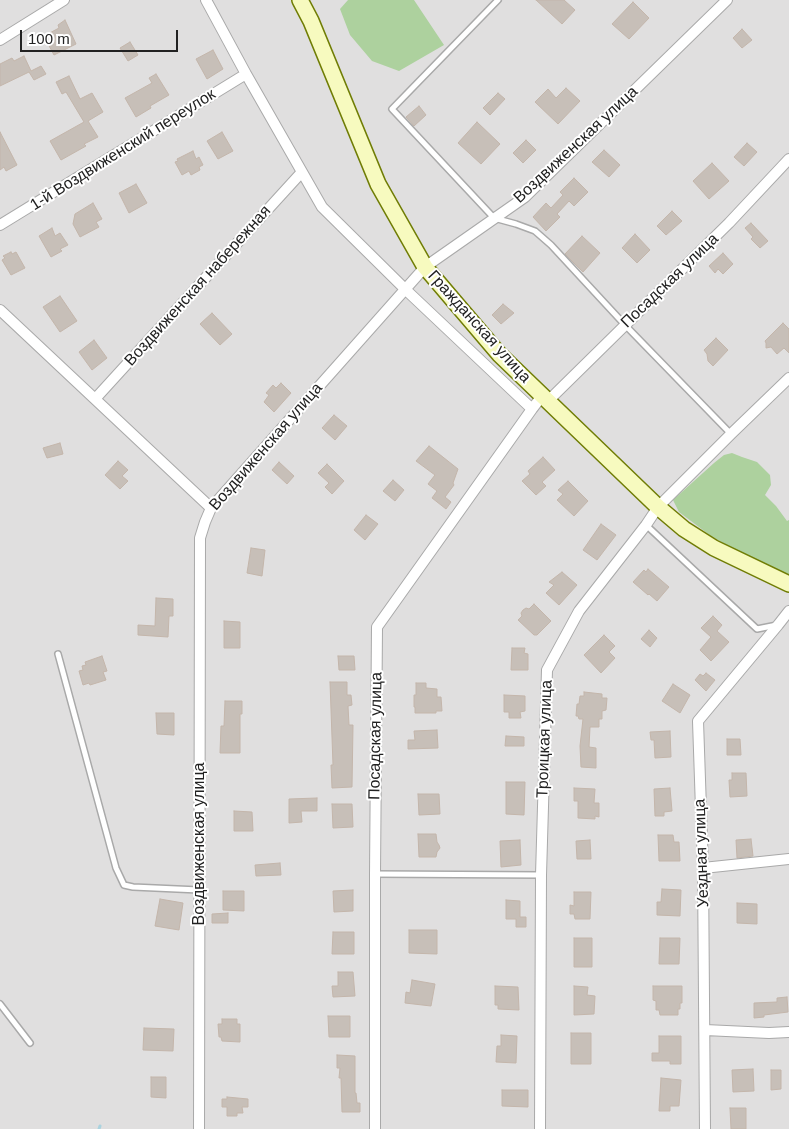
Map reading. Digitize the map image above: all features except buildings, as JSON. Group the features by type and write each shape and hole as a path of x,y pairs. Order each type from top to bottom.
{"street":[{"path":"0,40 64,0"},
{"path":"206,0 322,207 406,290 532,409"},
{"name":"Гражданская улица","path":"300,0 311,21 378,184 425,267 499,354 658,507 684,529 714,548 789,584"},
{"name":"Воздвиженская улица","path":"199,1129 200,538 211,508 425,267 525,197 727,0"},
{"name":"1-й Воздвиженский переулок","path":"0,225 246,74"},
{"name":"Посадская улица","path":"375,1129 377,627 532,409 625,325 729,223 789,159"},
{"name":"Воздвиженская набережная","path":"95,399 302,173"},
{"path":"0,310 211,508"},
{"name":"Троицкая улица","path":"540,1129 541,875 547,670 579,611 658,507 789,378"},
{"name":"Уездная улица","path":"705,1129 703,868 698,720 789,610"},
{"path":"703,868 789,859"},
{"path":"705,1030 789,1032"}],"lane":[{"path":"498,0 392,109 494,218 535,231 551,245 625,325 731,434"},
{"path":"646,525 757,629 778,625"},
{"path":"58,654 116,868 124,885 133,888 200,890"},
{"path":"375,874 541,875"},
{"path":"0,1004 30,1043"}],"shaded area":[{"path":"0,0 789,0 789,1129 0,1129"}],"green space":[{"path":"348,0 414,0 444,45 399,71 372,61 350,35 340,9"},
{"path":"732,453 757,462 770,475 771,485 765,495 787,521 789,520 789,574 782,573 750,558 711,536 679,512 673,500 724,455"}]}
